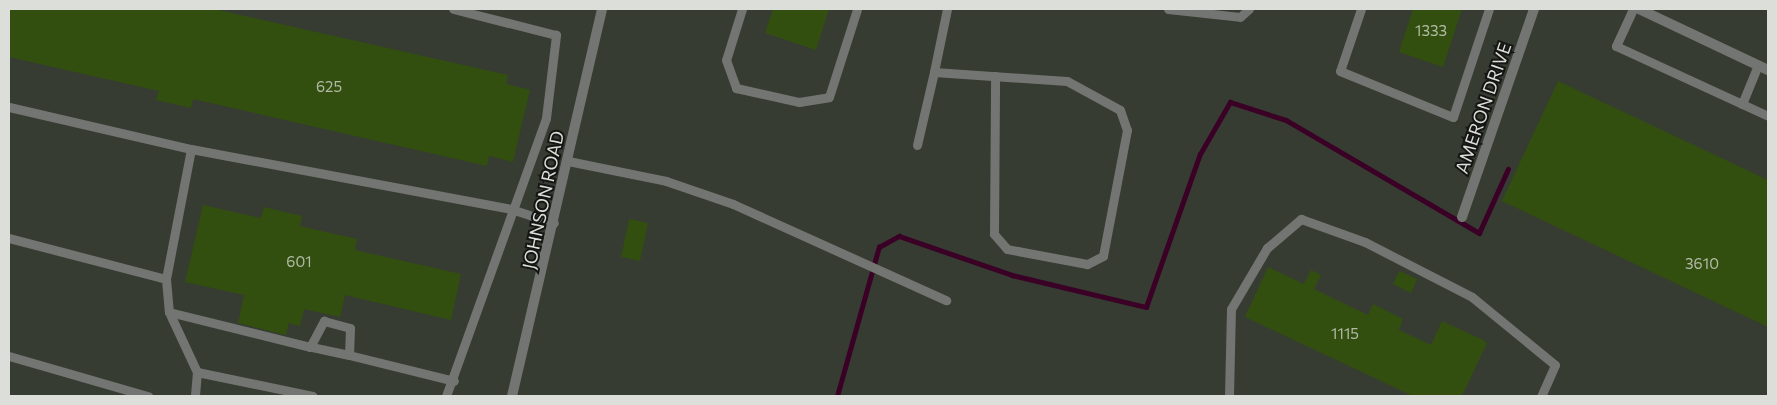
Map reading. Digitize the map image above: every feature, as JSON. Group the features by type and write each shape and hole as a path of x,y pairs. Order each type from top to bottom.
{"street":[{"name":"JOHNSON ROAD","path":"512,396 554,223 602,9"},
{"name":"AMERON DRIVE","path":"1462,217 1534,9"},
{"path":"1639,9 1768,70"}],"lane":[{"path":"446,396 454,381 511,209 546,118 556,35 453,9"},
{"path":"742,9 726,60 736,88 799,102 829,97 857,9"},
{"path":"917,144 948,9"},
{"path":"1168,9 1240,17 1249,9"},
{"path":"1361,9 1340,71 1453,117 1489,9"},
{"path":"1632,9 1616,46 1768,116"},
{"path":"1742,104 1758,65"},
{"path":"934,72 995,76 1067,81 1120,110 1127,130 1103,256 1087,264 1007,250 994,234 995,76"},
{"path":"9,107 191,150 511,209 554,223"},
{"path":"191,150 166,279 169,312 197,372 195,396"},
{"path":"568,161 666,181 733,204 946,300"},
{"path":"1230,396 1232,310 1267,248 1302,219 1365,242 1472,297 1555,365 1541,396"},
{"path":"9,238 166,279"},
{"path":"169,312 454,381"},
{"path":"310,347 324,321 350,328 349,355"},
{"path":"9,356 148,396"},
{"path":"197,372 313,396"}],"shaded area":[{"path":"9,9 1768,9 1768,396 9,396"}],"building":[{"path":"9,9 214,9 508,75 506,84 530,90 513,162 489,156 487,166 193,99 191,108 156,100 159,91 9,57"},
{"path":"773,9 829,9 816,50 765,33"},
{"path":"1413,9 1462,9 1443,67 1399,52"},
{"path":"1558,81 1768,180 1768,327 1502,201"},
{"path":"203,205 261,218 264,207 302,216 300,226 357,239 355,250 461,274 451,320 345,295 340,317 304,309 300,326 289,323 286,335 238,323 244,295 185,282"},
{"path":"629,219 648,223 640,261 621,257"},
{"path":"1268,267 1304,284 1311,270 1321,275 1314,289 1368,315 1373,304 1403,319 1399,330 1431,345 1442,321 1483,340 1487,343 1462,396 1413,396 1245,317"},
{"path":"1399,271 1417,279 1411,293 1393,284"}],"waterway":[{"path":"837,396 879,247 899,236 1012,275 1146,307 1200,154 1230,102 1286,120 1479,233 1508,169"}]}
